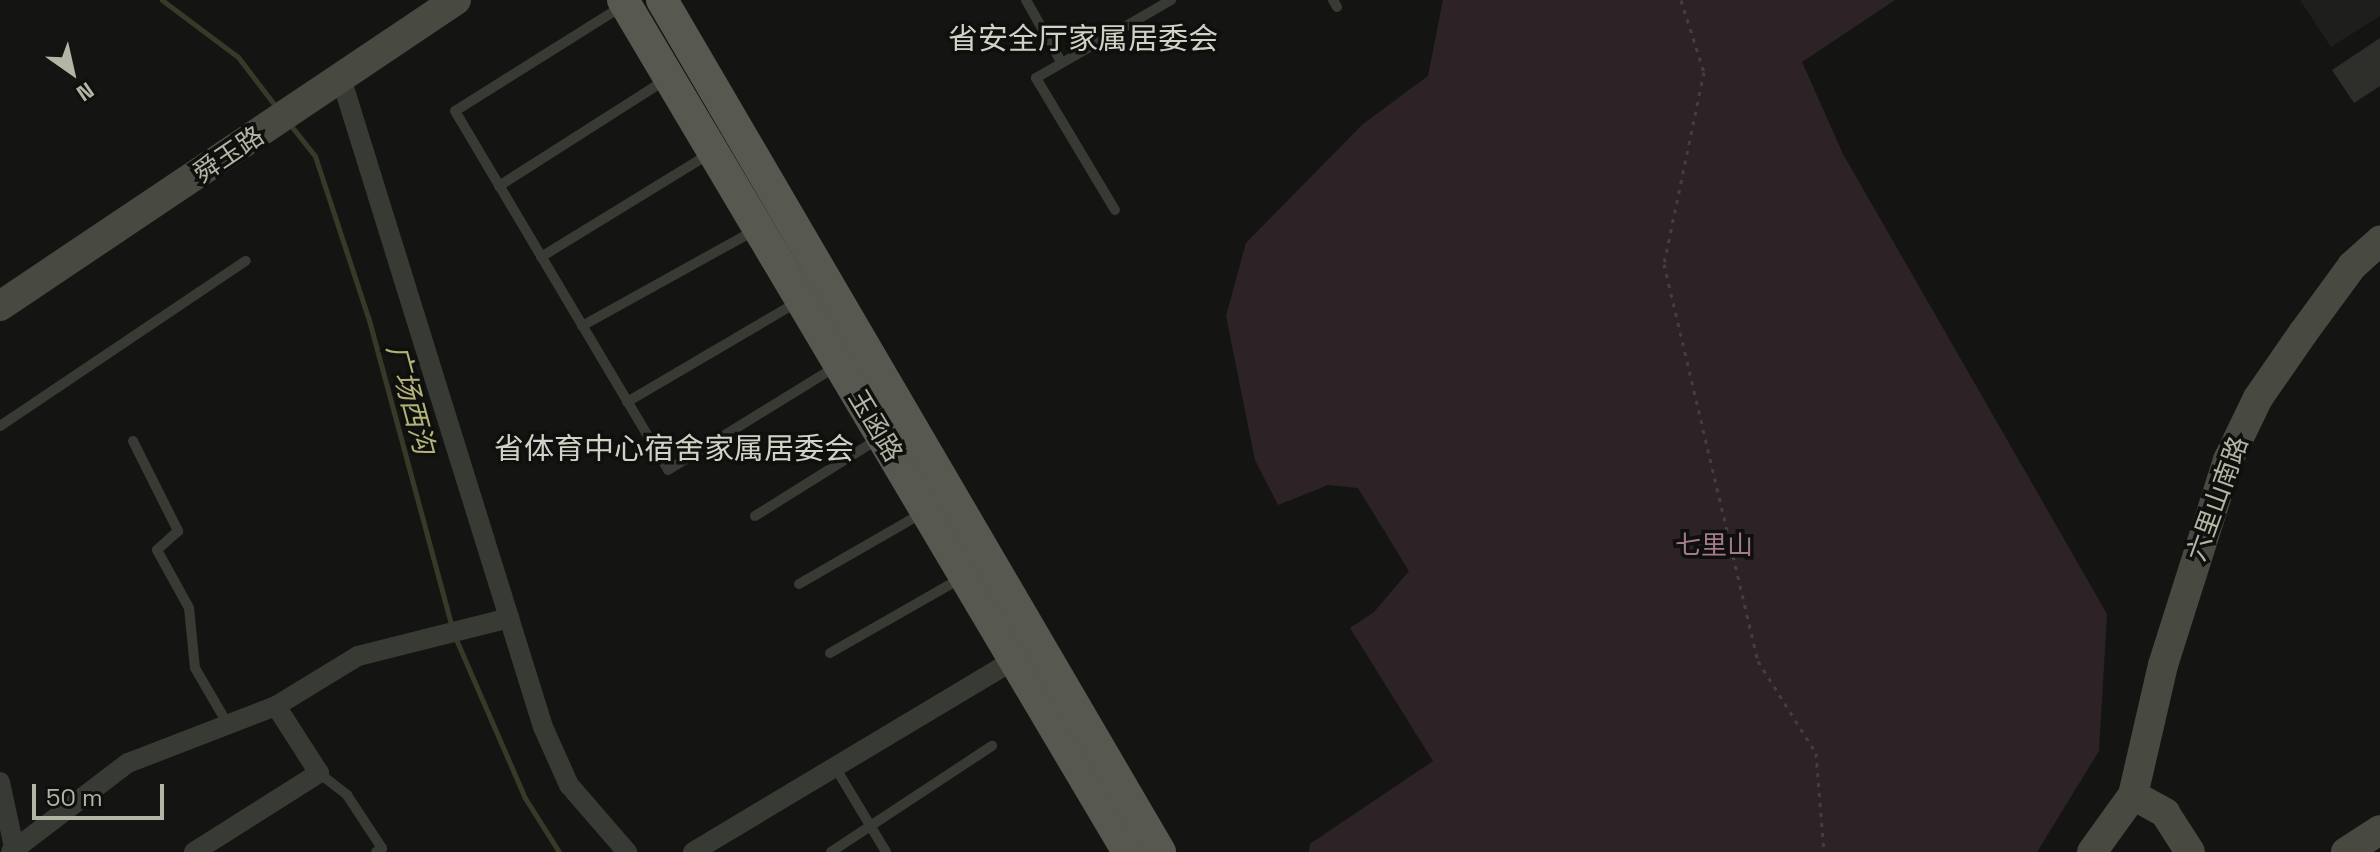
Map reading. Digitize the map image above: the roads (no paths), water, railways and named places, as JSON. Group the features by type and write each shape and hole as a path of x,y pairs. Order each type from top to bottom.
{"main road":[{"name":"舜玉路","path":"0,306 456,0"},
{"name":"玉函路","path":"662,0 1160,852"},
{"name":"玉函路","path":"624,2 1128,852"},
{"name":"六里山南路","path":"2133,795 2163,665 2228,460 2258,398 2294,346 2352,266 2380,241"},
{"path":"2092,852 2133,795 2165,813 2190,852"},
{"path":"2351,851 2380,830"}],"street":[{"path":"341,78 543,727 569,785 627,852"},
{"path":"0,782 13,851 128,763 276,706 358,656 509,618"},
{"path":"693,852 1014,660"},
{"path":"194,852 319,773 276,706"}],"lane":[{"path":"1026,0 1060,60"},
{"path":"1115,210 1036,78 1060,60 1171,0"},
{"path":"624,2 455,111 541,257 668,470 839,365"},
{"path":"499,186 669,78"},
{"path":"541,257 713,152"},
{"path":"582,326 758,228"},
{"path":"0,426 246,261"},
{"path":"627,402 801,300"},
{"path":"755,516 882,437"},
{"path":"133,441 178,531 157,550 189,608 195,668 227,723"},
{"path":"799,584 926,511"},
{"path":"830,653 964,576"},
{"path":"831,852 869,824 992,746"},
{"path":"835,767 886,852"},
{"path":"319,773 347,795 382,848 376,852"}],"waterway":[{"name":"广场西沟","path":"162,0 238,57 277,108"},
{"name":"广场西沟","path":"288,122 315,156 369,320 452,627"},
{"name":"广场西沟","path":"455,637 525,798 559,852"}],"district":[{"name":"省安全厅家属居委会","path":"1083,39"},
{"name":"省体育中心宿舍家属居委会","path":"674,449"}],"park label":[{"name":"七里山","path":"1714,546"}]}
